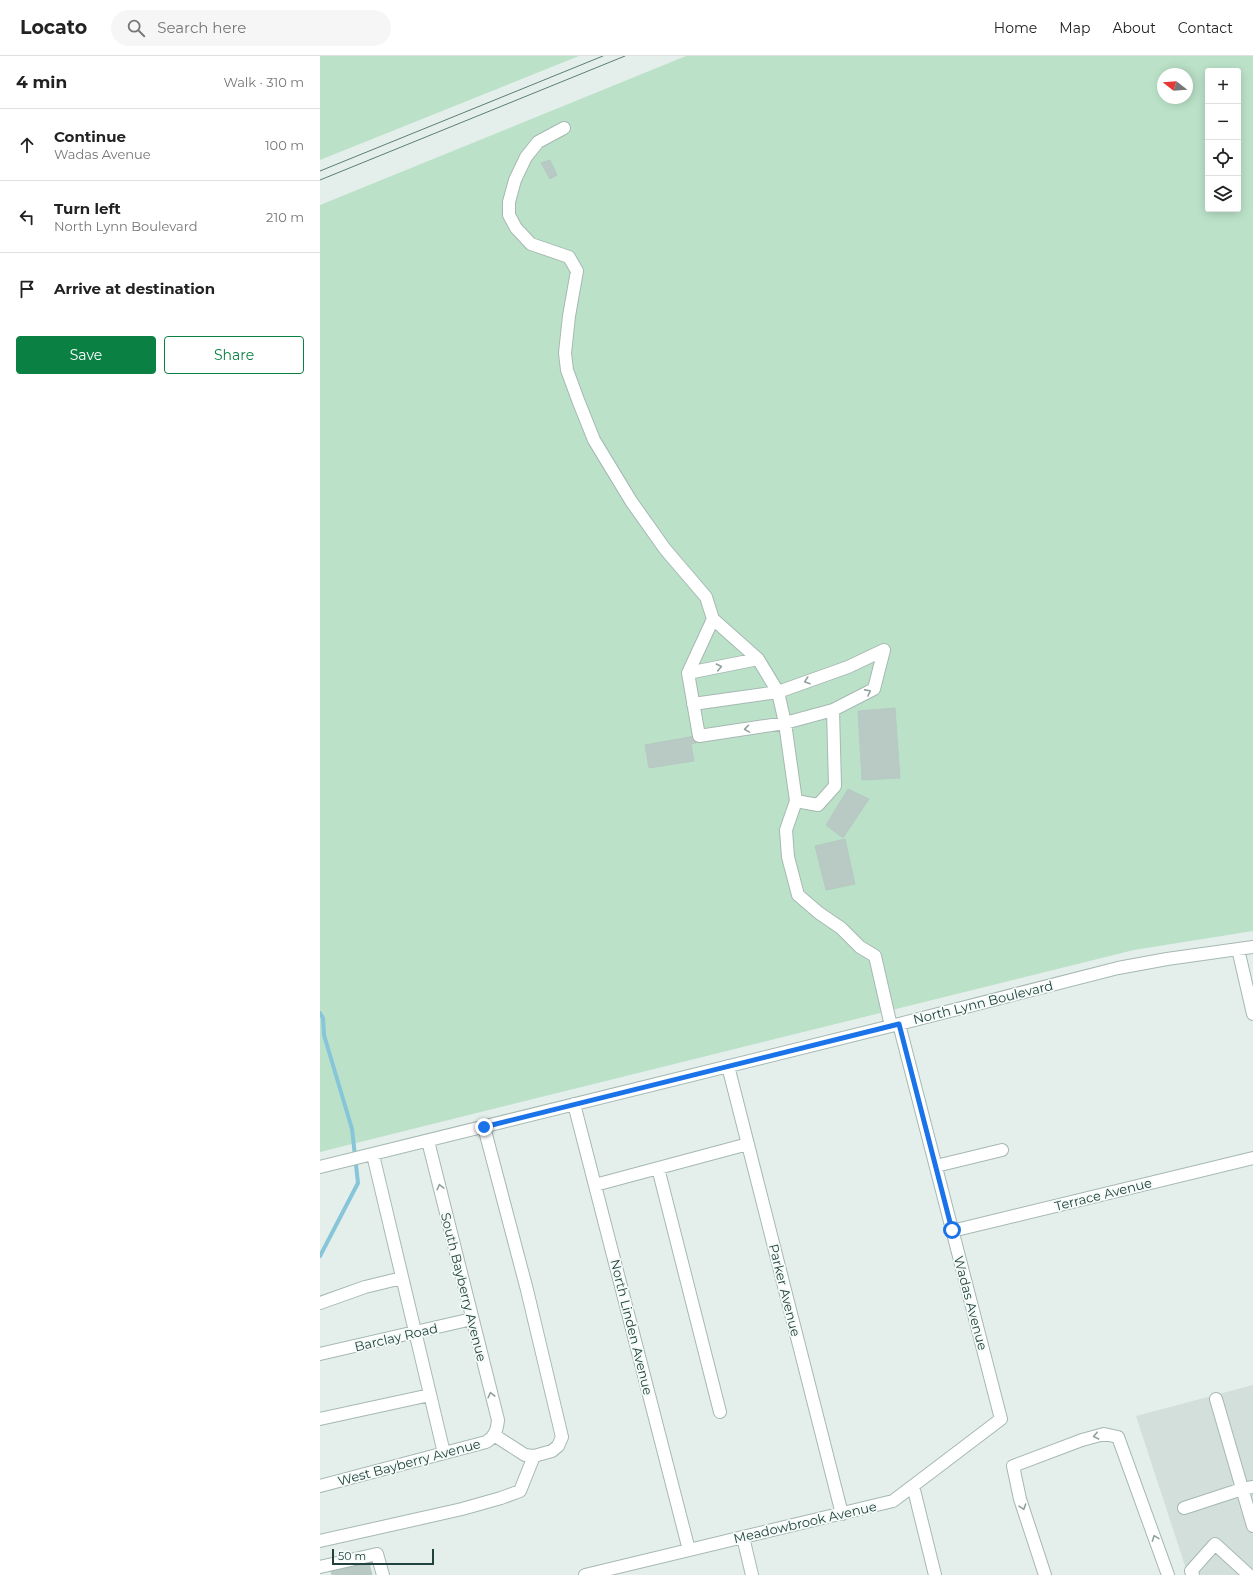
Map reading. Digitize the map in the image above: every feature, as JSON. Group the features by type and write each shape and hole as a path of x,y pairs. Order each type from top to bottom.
{"street":[{"path":"564,128 538,142 526,157 513,187 509,202 509,215 516,228 532,244 568,257 577,271 564,353 567,370 594,440 631,501 666,549 706,596 713,619 758,659 778,692 785,723 796,801 818,805 835,786 833,710"},
{"path":"693,704 778,692 848,667 884,650 874,688 833,710 785,723 699,736 693,704 688,673 713,619"},
{"path":"688,673 758,659"},
{"name":"Wadas Avenue","path":"796,801 786,830 788,856 798,895 819,913 841,928 860,947 875,956 936,1166 1001,1419"},
{"name":"North Lynn Boulevard","path":"320,1167 895,1025 1118,968 1167,959 1253,947"},
{"path":"1238,949 1253,1014"},
{"name":"Parker Avenue","path":"728,1066 842,1514"},
{"name":"North Linden Avenue","path":"574,1104 689,1550"},
{"path":"484,1127 510,1223 562,1437 558,1446 552,1451 534,1456 525,1455 495,1434"},
{"name":"South Bayberry Avenue","path":"428,1141 498,1420 495,1434"},
{"path":"595,1185 748,1144"},
{"path":"936,1166 1002,1150"},
{"path":"367,1156 402,1278 444,1453"},
{"name":"Terrace Avenue","path":"952,1230 1253,1158"},
{"path":"658,1168 720,1412"},
{"path":"320,1303 365,1287 402,1278"},
{"name":"Barclay Road","path":"320,1354 472,1319"},
{"path":"320,1419 430,1395"},
{"path":"1216,1400 1248,1488 1253,1526"},
{"name":"Meadowbrook Avenue","path":"585,1575 893,1501 1001,1419"},
{"name":"West Bayberry Avenue","path":"320,1486 486,1442 495,1434"},
{"path":"1045,1575 1020,1499 1013,1466 1082,1440 1104,1434 1118,1437 1168,1575"},
{"path":"320,1541 462,1509 502,1498 520,1491 534,1456"},
{"path":"913,1486 935,1575"},
{"path":"1184,1508 1248,1488"},
{"path":"743,1537 752,1575"},
{"path":"1193,1575 1191,1571 1215,1544 1249,1575"},
{"path":"320,1567 378,1554 383,1575"}],"shaded area":[{"path":"1253,1385 1253,1575 1188,1575 1136,1416"}],"green space":[{"path":"320,56 579,56 320,160"},
{"path":"686,56 1253,56 1253,931 1134,950 320,1152 320,205"}],"building":[{"path":"550,160 557,175 550,179 541,163"},
{"path":"895,708 900,778 862,780 858,711"},
{"path":"695,736 696,743 691,744 694,761 649,768 645,745"},
{"path":"848,789 869,799 843,838 826,825"},
{"path":"845,839 855,884 826,890 815,846"},
{"path":"369,1563 372,1575 332,1575 331,1571"}],"waterway":[{"path":"320,1013 323,1018 324,1035 352,1129 358,1183 320,1256"}],"tram line":[{"path":"320,171 603,56"},
{"path":"320,180 625,56"}],"route":[{"path":"484,1127 899,1024 952,1230"}]}
